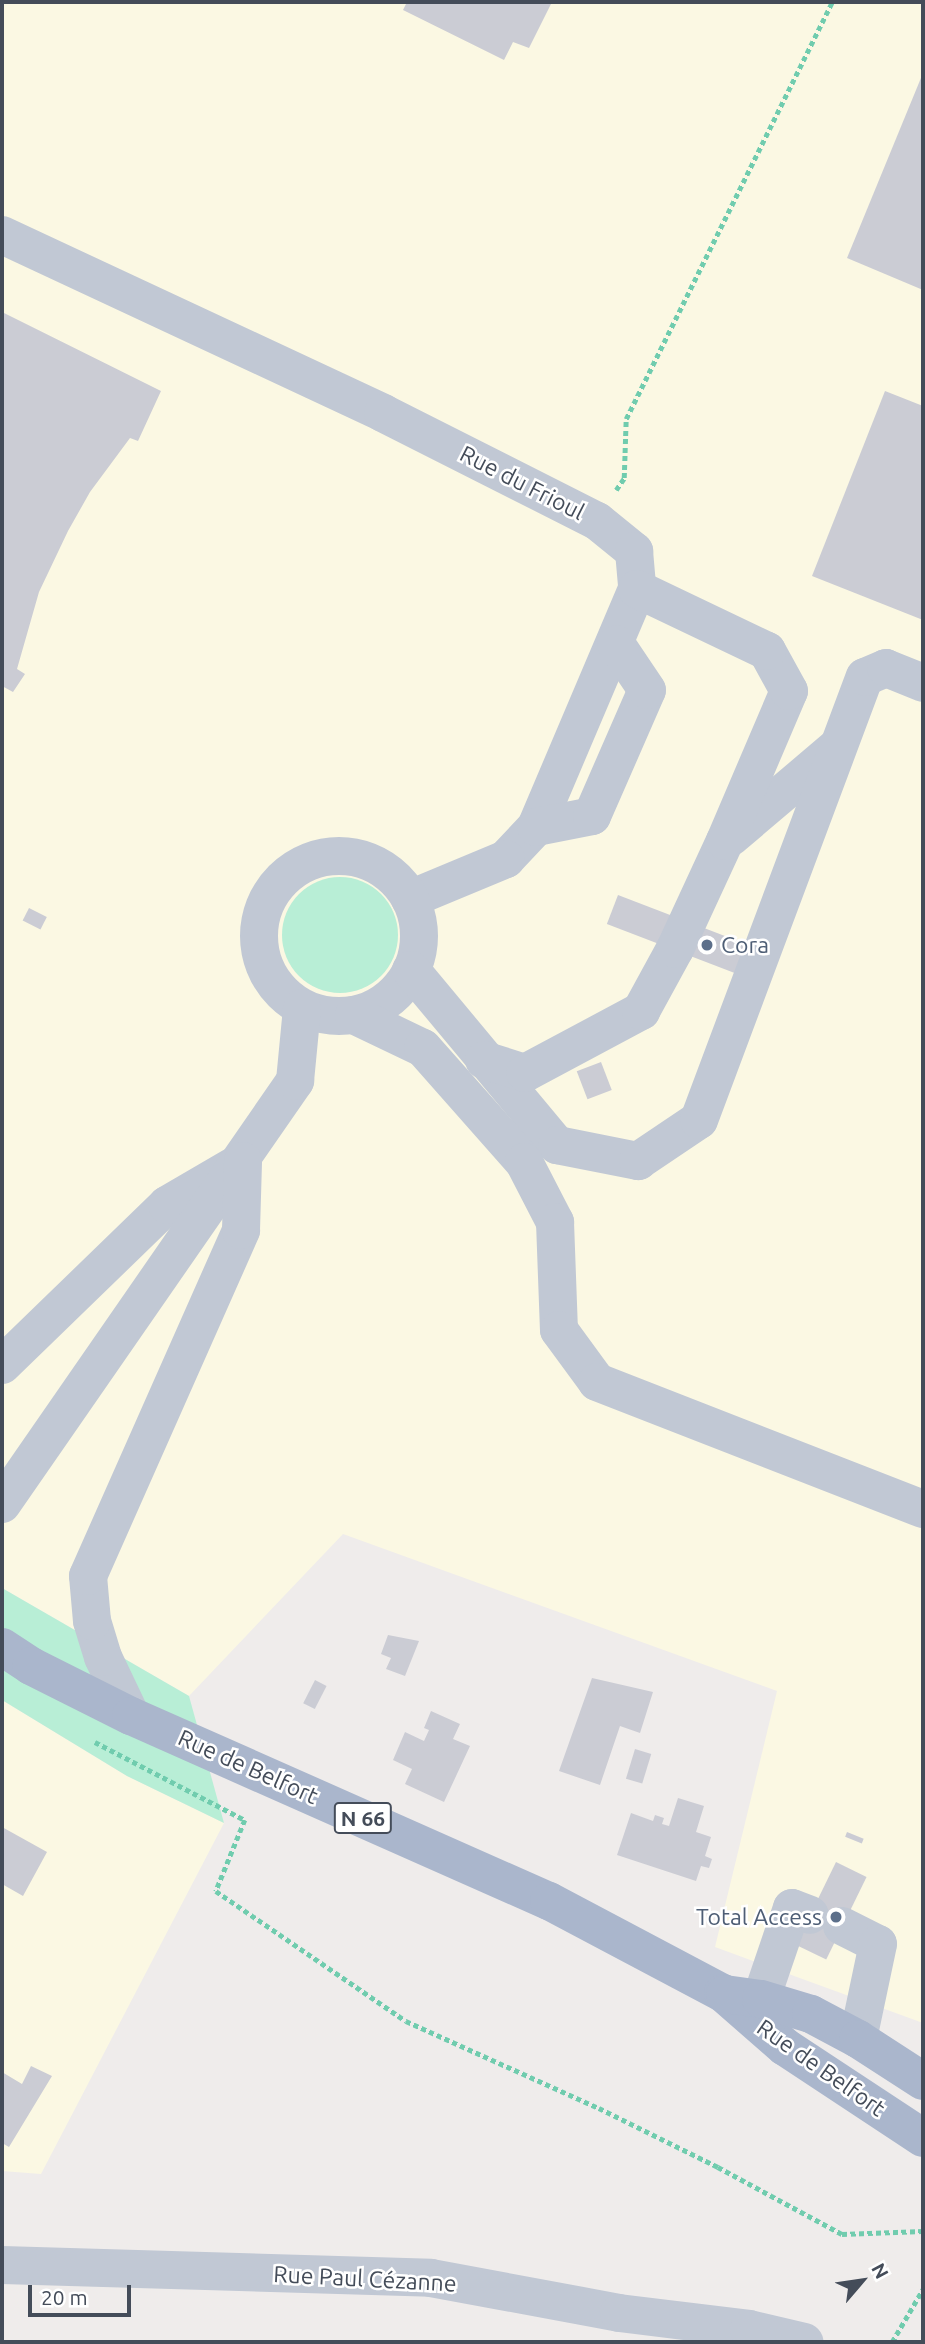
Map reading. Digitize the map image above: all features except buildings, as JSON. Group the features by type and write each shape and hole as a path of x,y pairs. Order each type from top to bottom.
{"main road":[{"name":"Rue de Belfort","path":"2,1647 31,1666 131,1716 549,1901 723,1993 785,2047 923,2138"},
{"name":"Rue de Belfort","path":"723,1993 761,1998 811,2014 858,2039 923,2081"}],"street":[{"name":"Rue du Frioul","path":"2,235 383,413 597,521 634,551 637,589 536,827 506,859 410,899"},
{"path":"484,1060 525,1073 641,1011 675,949 725,841 789,691 767,651 637,589"},
{"path":"411,970 557,1145 638,1161 699,1120 865,677 886,668 923,683"},
{"path":"725,841 839,746"},
{"path":"327,857 352,858 375,865 395,880 410,899 417,922 418,947 411,970 398,991 378,1007 354,1015 327,1016 302,1008 281,992 266,971 259,946 260,919 269,897 284,878 304,864 327,857"},
{"path":"2,1504 243,1161 295,1082 302,1008"},
{"path":"354,1015 423,1048 524,1162 555,1222 559,1330 597,1382 923,1509"},
{"path":"2,1365 167,1205 243,1161"},
{"path":"131,1716 103,1657 92,1621 88,1576 241,1230 243,1161"},
{"path":"761,1998 792,1908 826,1921 878,1944 858,2039"},
{"name":"Rue Paul Cézanne","path":"2,2265 432,2278 683,2322 749,2329 804,2342"},
{"name":"Rue Paul Cézanne","path":"683,2322 715,2342"}],"path":[{"path":"597,521 624,478 626,419 831,2"},
{"path":"83,1735 129,1762 245,1820 216,1891 406,2021 599,2108 718,2167 842,2234 923,2231"},
{"path":"892,2342 923,2289"}],"shaded area":[{"path":"2,2 923,2 923,2023 715,1947 777,1691 343,1534 189,1696 2,1588"},
{"path":"2,1700 127,1776 224,1823 41,2174 2,2171"}],"green space":[{"path":"340,877 362,882 381,894 393,913 398,935 393,957 381,976 362,988 340,993 318,988 299,976 287,957 282,935 287,913 299,894 318,882"},
{"path":"2,1588 189,1696 224,1823 127,1776 2,1700"}],"place":[{"name":"Cora","path":"707,945"},
{"name":"Total Access","path":"836,1917"}]}
